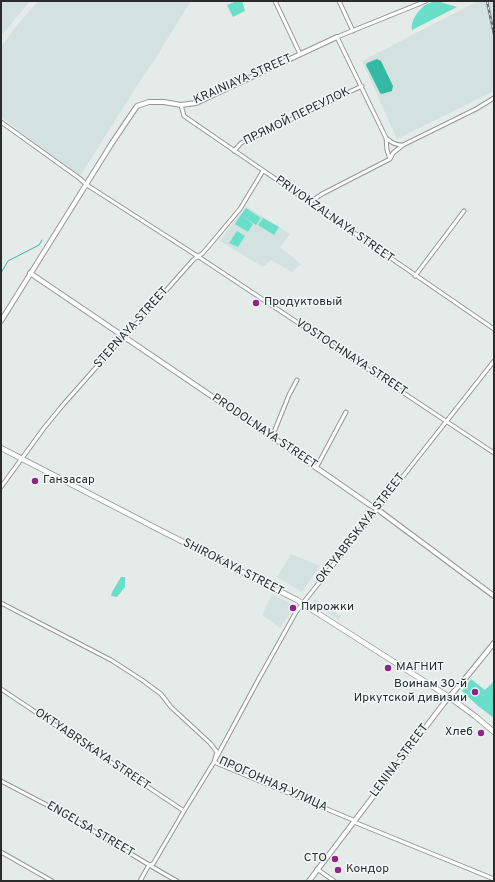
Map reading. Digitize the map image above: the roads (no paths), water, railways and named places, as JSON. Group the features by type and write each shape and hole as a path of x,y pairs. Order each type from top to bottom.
{"main road":[{"name":"SHIROKAYA STREET","path":"1,448 303,604 449,698 475,716 494,732"}],"street":[{"path":"275,1 300,54"},
{"path":"339,1 353,31"},
{"name":"KRAINIAYA STREET","path":"1,321 112,143 137,106 149,102 164,102 181,105 196,103 337,37 426,1"},
{"path":"337,37 386,138 387,150 390,159"},
{"name":"ПРЯМОЙ ПЕРЕУЛОК","path":"234,151 241,143 362,86"},
{"path":"310,202 322,194 390,159 393,153 403,145 476,109 494,98"},
{"name":"PRIVOKZALNAYA STREET","path":"181,105 184,116 494,329"},
{"name":"VOSTOCHNAYA STREET","path":"1,122 87,184 494,453"},
{"path":"386,138 392,143 403,145"},
{"name":"STEPNAYA STREET","path":"1,487 62,406 193,260 203,253 240,209 263,171"},
{"path":"416,276 464,211"},
{"name":"PRODOLNAYA STREET","path":"30,273 377,509 494,596"},
{"name":"OKTYABRSKAYA STREET","path":"140,881 149,866 153,864 214,762 296,612 494,361"},
{"path":"272,437 289,395 297,380"},
{"path":"316,468 346,412"},
{"name":"ПРОГОННАЯ УЛИЦА","path":"1,603 111,660 161,694 171,707 210,743 217,752 214,762 353,820 354,822 494,879"},
{"name":"LENINA STREET","path":"309,881 449,698 494,643"},
{"name":"OKTYABRSKAYA STREET","path":"1,689 184,811"},
{"name":"ENGELSA STREET","path":"1,781 64,814 149,866 177,881"},
{"path":"1,852 52,881"},
{"path":"318,869 334,881"}],"waterway":[{"path":"1,273 8,261 39,245 42,240"}],"railway":[{"path":"487,1 494,34"}],"place":[{"name":"Продуктовый","path":"256,303"},
{"name":"Ганзасар","path":"35,481"},
{"name":"Пирожки","path":"293,608"},
{"name":"МАГНИТ","path":"388,668"},
{"name":"Воинам 30-й Иркутской дивизии","path":"475,692"},
{"name":"Хлеб","path":"481,733"},
{"name":"СТО","path":"335,859"},
{"name":"Кондор","path":"338,870"}]}
